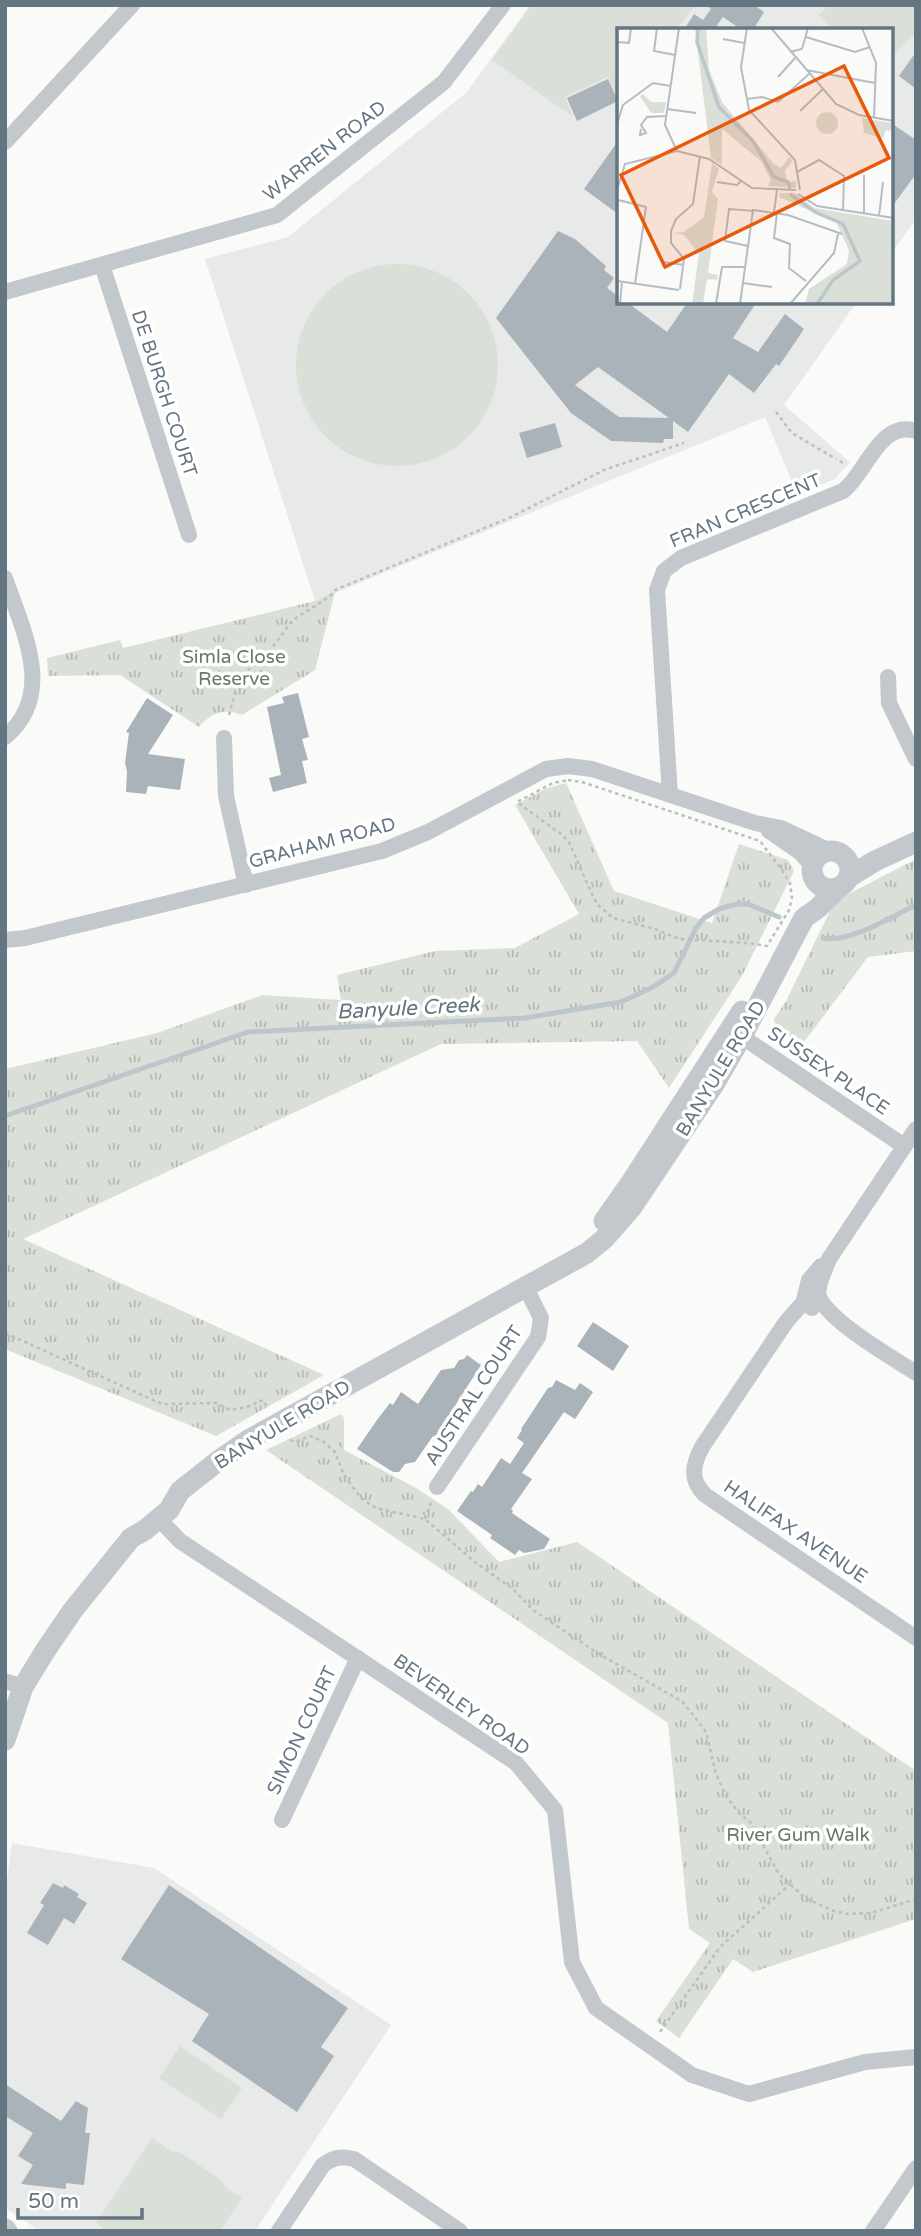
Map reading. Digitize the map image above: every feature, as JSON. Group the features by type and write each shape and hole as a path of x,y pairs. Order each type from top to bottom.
{"street":[{"path":"5,142 132,5"},
{"name":"WARREN ROAD","path":"5,292 264,220 282,212 444,82 503,5"},
{"name":"DE BURGH COURT","path":"102,265 189,535"},
{"name":"FRAN CRESCENT","path":"670,795 657,590 664,571 681,558 844,491 886,437 900,430 916,431"},
{"path":"5,578 30,656 34,678 25,714 5,737"},
{"path":"888,677 889,703 916,759"},
{"path":"225,738 228,808 246,885"},
{"name":"GRAHAM ROAD","path":"5,940 25,938 358,858 406,842 537,774 556,767 579,766 592,769 755,823 781,828 836,853"},
{"name":"GRAHAM ROAD","path":"755,823 788,843 813,871"},
{"name":"BANYULE ROAD","path":"836,853 916,842"},
{"name":"BANYULE ROAD","path":"5,1740 14,1684 131,1538 169,1510 180,1491 189,1483 278,1423 587,1253 621,1222 707,1096 736,1032 804,918 818,908 843,882 875,861 916,842"},
{"path":"836,853 849,864 843,882 826,888 820,885 813,871 819,856 836,853"},
{"name":"BANYULE ROAD","path":"804,918 803,909 813,871"},
{"name":"BANYULE ROAD","path":"548,1273 582,1245 607,1217 683,1101 736,1032"},
{"name":"SUSSEX PLACE","path":"736,1032 904,1146"},
{"name":"HALIFAX AVENUE","path":"916,1129 829,1259 809,1280 804,1296 812,1299 786,1322 702,1447 694,1465 694,1479 705,1495 916,1638"},
{"name":"AUSTRAL COURT","path":"437,1488 538,1337 541,1318 525,1286"},
{"path":"812,1299 825,1306 842,1323 916,1373"},
{"name":"BEVERLEY ROAD","path":"159,1519 180,1541 516,1763 555,1810 572,1962 596,2008 650,2047 692,2075 749,2094 865,2062 916,2057"},
{"name":"SIMON COURT","path":"282,1820 358,1658"},
{"path":"279,2231 323,2165 341,2156 354,2159 460,2231"},
{"path":"873,2231 916,2168"}],"path":[{"path":"776,412 792,433 846,465"},
{"path":"229,715 235,693 246,672 268,653 293,620 329,597 335,590 511,517 604,470 684,443"},
{"path":"568,780 582,782 760,841 790,883 792,898 789,911 766,946 710,942 679,939 613,918 598,905 569,842 517,802 553,783 568,780"},
{"path":"5,1333 162,1404 216,1403 230,1410 263,1400 286,1438 295,1442 310,1436 335,1452 344,1475 361,1498 376,1508 425,1519 476,1563 513,1589 533,1610 599,1654 683,1702 706,1732 716,1773 726,1796 751,1823 779,1874 789,1885 817,1905 848,1914 871,1913 916,1899"},
{"path":"650,2047 720,1947 789,1885"}],"shaded area":[{"path":"530,5 916,5 916,219 893,251 893,28 617,28 617,304 855,304 784,405 850,462 835,479 797,494 765,417 315,601 205,259 288,237 467,92"},
{"path":"12,1843 154,1868 391,2025 255,2231 40,2231 5,2208 5,1894"}],"green space":[{"path":"532,5 695,5 678,28 617,28 617,96 608,77 565,97 572,116 492,60"},
{"path":"829,5 916,5 916,33 893,55 893,28 831,28 819,15"},
{"path":"397,264 417,266 435,272 453,281 468,294 481,309 490,327 496,345 496,385 490,403 481,421 468,436 453,449 435,458 417,464 397,466 377,464 359,458 341,449 326,436 313,421 304,403 298,385 296,365 298,345 304,327 313,309 326,294 341,281 359,272 377,266"},
{"name":"Simla Close Reserve","path":"335,592 315,670 242,715 219,713 208,718 199,727 120,675 48,676 47,658 120,640 123,648 315,601"},
{"path":"566,783 614,891 712,923 739,844 788,860 794,871 742,976 669,1088 637,1041 441,1044 23,1239 324,1375 216,1436 5,1349 5,1069 157,1033 262,995 341,1000 337,975 435,951 515,948 579,914 515,805 545,789"},
{"path":"916,859 916,951 868,957 801,1046 776,1029 774,1019 786,1001 835,901"},
{"name":"River Gum Walk","path":"341,1414 344,1418 344,1450 416,1488 448,1509 499,1562 577,1542 916,1771 916,1919 753,1972 733,1959 679,2038 656,2021 710,1943 689,1929 668,1723 266,1450"},
{"path":"180,2046 242,2088 221,2119 159,2078"},
{"path":"152,2138 172,2152 178,2151 223,2181 224,2186 242,2198 220,2231 107,2231 96,2223"}],"building":[{"path":"705,5 754,5 764,12 754,28 739,28 723,17 715,28 685,28 694,14 703,20 711,9"},
{"path":"916,52 916,89 899,76"},
{"path":"608,79 617,101 577,121 567,98"},
{"path":"893,124 916,140 916,174 893,205"},
{"path":"617,142 617,213 584,189"},
{"path":"558,231 575,239 606,266 604,270 614,278 607,288 617,295 617,304 629,304 667,332 686,304 755,304 733,338 758,352 785,314 804,329 779,366 776,364 754,393 729,374 688,432 673,421 673,439 664,439 663,443 611,441 571,413 496,318","holes":["598,367 669,418 619,417 575,385"]},
{"path":"555,423 562,447 527,458 519,433"},
{"path":"298,693 309,737 302,739 308,760 302,761 307,783 273,792 269,778 281,775 267,707 284,703 282,697"},
{"path":"147,698 173,715 148,754 185,759 180,790 148,786 146,794 126,792 125,763 129,733 126,732"},
{"path":"593,1322 629,1346 613,1371 577,1346"},
{"path":"467,1355 481,1365 435,1437 433,1436 415,1462 405,1464 399,1472 393,1472 357,1449 401,1392 418,1404 441,1370 454,1368 459,1360"},
{"path":"556,1380 575,1390 580,1383 593,1392 575,1419 564,1412 522,1473 532,1479 511,1509 512,1513 550,1539 544,1549 524,1553 519,1550 515,1555 457,1511 478,1484 482,1487 501,1458 510,1464 524,1443 517,1438 521,1429"},
{"path":"53,1883 63,1888 64,1885 79,1894 77,1897 87,1903 74,1924 64,1918 48,1945 27,1933 44,1905 40,1903"},
{"path":"169,1885 348,2008 321,2047 334,2056 297,2112 192,2041 209,2014 121,1959"},
{"path":"5,2084 61,2121 76,2101 88,2108 85,2133 90,2133 84,2185 66,2183 66,2189 21,2184 33,2165 18,2156 33,2133 5,2116"}],"waterway":[{"name":"Banyule Creek","path":"5,1116 248,1032 525,1018 621,1002 653,987 674,973 696,928 704,918 719,909 748,904 779,917"},
{"name":"Banyule Creek","path":"823,938 833,939 857,933 916,905"}]}
